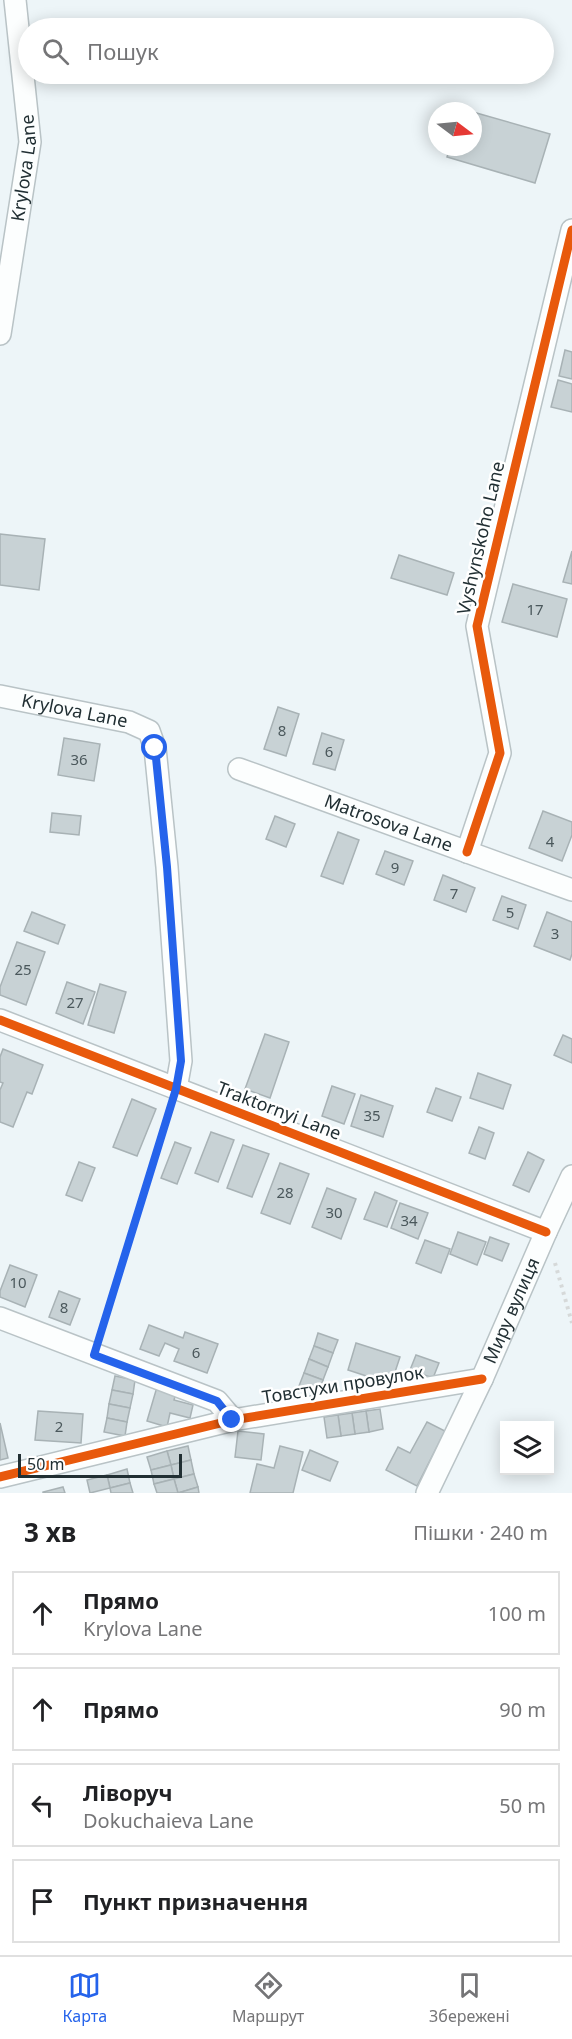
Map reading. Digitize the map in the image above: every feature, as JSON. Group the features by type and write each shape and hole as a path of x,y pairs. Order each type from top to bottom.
{"street":[{"name":"Krylova Lane","path":"15,0 18,28"},
{"name":"Krylova Lane","path":"0,334 30,142 24,84"},
{"name":"Vyshynskoho Lane","path":"467,852 500,753 477,626 572,230"},
{"name":"Krylova Lane","path":"0,696 129,722 149,731 155,748 167,867 181,1061 176,1089"},
{"name":"Matrosova Lane","path":"239,769 572,890"},
{"name":"Traktornyi Lane","path":"0,1020 546,1232"},
{"name":"Миру вулиця","path":"427,1493 482,1379 546,1232 567,1201 572,1176"},
{"path":"0,1318 217,1401 232,1420"},
{"name":"Товстухи провулок","path":"0,1477 232,1420 482,1379"}],"path":[{"path":"94,1355 176,1089"},
{"path":"546,1232 572,1323"}],"building":[{"path":"482,115 550,134 535,183 447,157 482,156"},
{"path":"565,350 572,352 572,379 559,376"},
{"path":"558,380 572,384 572,412 551,407"},
{"path":"0,534 45,539 39,590 0,585"},
{"path":"572,551 572,584 563,582"},
{"path":"399,555 454,573 447,595 391,578"},
{"path":"513,584 567,599 557,637 502,622"},
{"path":"278,707 299,714 286,756 264,749"},
{"path":"322,733 344,740 335,770 313,764"},
{"path":"64,738 100,744 94,781 58,775"},
{"path":"543,811 572,822 572,835 562,861 529,848"},
{"path":"52,813 81,816 79,835 50,832"},
{"path":"275,816 295,824 286,847 266,839"},
{"path":"338,832 359,840 343,884 321,876"},
{"path":"385,851 413,861 404,885 376,874"},
{"path":"443,875 475,888 466,912 434,900"},
{"path":"502,896 526,905 518,929 493,920"},
{"path":"32,912 65,925 58,944 24,931"},
{"path":"547,912 572,922 570,960 534,946"},
{"path":"17,942 45,952 26,1005 0,995 0,987"},
{"path":"67,982 95,992 83,1024 56,1013"},
{"path":"100,984 126,992 114,1033 88,1025"},
{"path":"265,1034 289,1042 270,1098 245,1089"},
{"path":"563,1035 572,1039 572,1063 554,1055"},
{"path":"3,1049 43,1065 32,1094 27,1092 13,1127 0,1122 0,1090 3,1083 0,1082 0,1057"},
{"path":"478,1073 511,1085 503,1109 470,1098"},
{"path":"332,1086 355,1094 344,1124 322,1116"},
{"path":"436,1088 461,1097 452,1121 427,1112"},
{"path":"361,1095 393,1106 383,1137 351,1126"},
{"path":"132,1099 156,1109 137,1156 113,1147"},
{"path":"479,1127 494,1133 485,1159 469,1153"},
{"path":"211,1132 234,1140 218,1182 195,1173"},
{"path":"175,1142 191,1148 177,1184 161,1178"},
{"path":"243,1145 269,1154 252,1197 227,1188"},
{"path":"528,1152 544,1160 529,1192 513,1185"},
{"path":"79,1162 95,1168 82,1201 66,1195"},
{"path":"280,1163 309,1174 290,1224 261,1213"},
{"path":"327,1188 356,1199 341,1239 312,1227"},
{"path":"375,1192 397,1201 387,1227 364,1219"},
{"path":"400,1203 428,1213 418,1239 391,1228"},
{"path":"458,1232 486,1242 477,1265 450,1254"},
{"path":"490,1237 509,1244 502,1261 484,1254"},
{"path":"425,1240 450,1249 441,1273 416,1263"},
{"path":"10,1265 37,1275 25,1307 0,1297"},
{"path":"59,1291 80,1299 70,1325 49,1317"},
{"path":"149,1325 183,1338 185,1332 218,1344 207,1373 174,1361 179,1349 165,1343 159,1356 140,1349"},
{"path":"318,1333 338,1340 333,1353 314,1346"},
{"path":"356,1343 400,1357 391,1384 348,1370"},
{"path":"314,1346 333,1353 328,1367 309,1359"},
{"path":"416,1355 439,1363 433,1378 410,1370"},
{"path":"309,1359 328,1367 323,1380 304,1373"},
{"path":"304,1373 323,1380 318,1394 299,1386"},
{"path":"115,1376 135,1380 133,1394 112,1390"},
{"path":"157,1387 176,1393 174,1400 193,1405 190,1418 170,1413 167,1427 147,1421"},
{"path":"112,1390 133,1394 130,1408 109,1404"},
{"path":"109,1404 130,1408 127,1422 107,1418"},
{"path":"380,1409 383,1429 369,1432 366,1411"},
{"path":"38,1411 83,1414 81,1443 35,1440"},
{"path":"366,1411 369,1432 355,1434 352,1413"},
{"path":"352,1413 355,1434 341,1436 338,1415"},
{"path":"338,1415 341,1436 327,1438 324,1417"},
{"path":"107,1418 127,1422 125,1436 104,1432"},
{"path":"427,1422 445,1431 417,1486 386,1470 398,1447 410,1453"},
{"path":"0,1423 8,1458 0,1460"},
{"path":"238,1431 264,1434 261,1460 235,1457"},
{"path":"188,1446 191,1460 171,1465 167,1451"},
{"path":"280,1446 303,1452 293,1493 250,1493 257,1464 274,1468"},
{"path":"310,1450 338,1462 330,1481 302,1470"},
{"path":"167,1451 171,1465 151,1470 147,1457"},
{"path":"191,1460 194,1474 174,1479 171,1465"},
{"path":"171,1465 174,1479 154,1484 151,1470"},
{"path":"127,1469 130,1483 110,1488 107,1475"},
{"path":"194,1474 198,1487 178,1493 174,1479"},
{"path":"107,1475 110,1488 90,1493 87,1480"},
{"path":"174,1479 178,1493 157,1493 154,1484"},
{"path":"130,1483 133,1493 111,1493 110,1488"},
{"path":"63,1487 65,1493 43,1493 43,1492"},
{"path":"198,1487 199,1493 178,1493"}],"cycle path":[{"path":"467,852 500,753 477,626 572,230"},
{"path":"0,1020 546,1232"},
{"path":"0,1477 233,1420 482,1379"}],"route":[{"path":"155,748 167,867 181,1061 176,1089 94,1355 217,1401 232,1420"}]}
